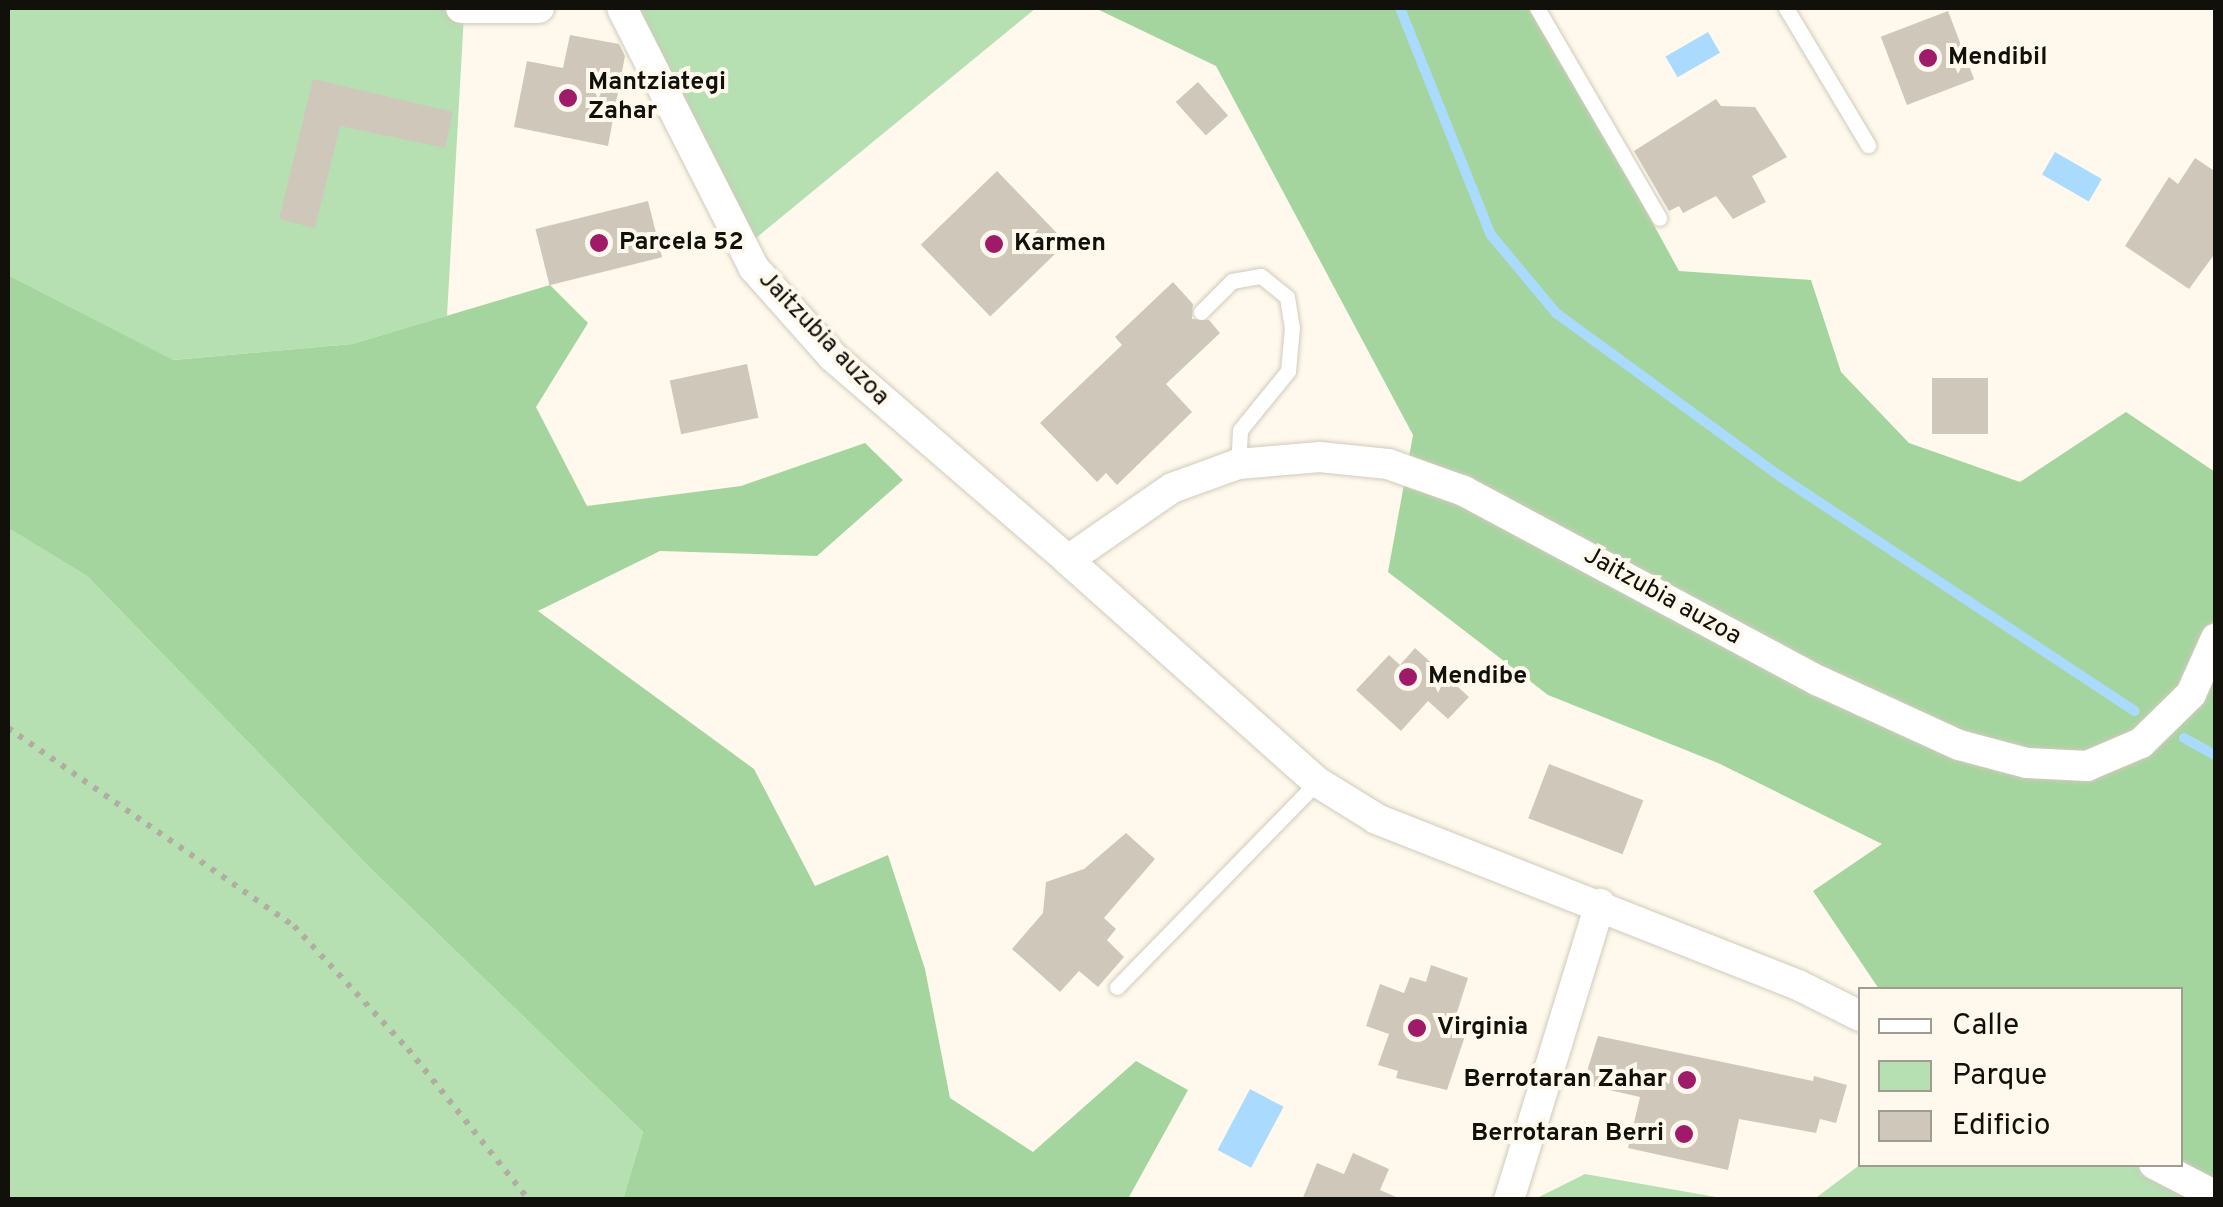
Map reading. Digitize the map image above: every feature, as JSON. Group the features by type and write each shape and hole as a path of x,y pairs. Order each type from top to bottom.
{"street":[{"path":"461,8 539,8"},
{"name":"Jaitzubia auzoa","path":"622,8 754,268 833,357 1317,782 1377,819 1600,904 1858,1015"},
{"name":"Jaitzubia auzoa","path":"1068,560 1172,488 1238,464 1320,457 1388,464 1464,491 1819,681 1958,745 2027,763 2087,766 2141,743 2190,694 2216,638"},
{"path":"1509,1200 1600,904"},
{"path":"2167,1180 2216,1196"}],"lane":[{"path":"1537,8 1659,218"},
{"path":"1786,8 1868,145"},
{"path":"1200,312 1232,281 1246,278 1261,276 1287,297 1292,327 1288,371 1240,430 1238,464"},
{"path":"1118,987 1317,782"}],"path":[{"path":"8,728 294,926 408,1049 528,1199"}],"green space":[{"path":"8,8 450,8 464,14 447,316 352,344 172,360 8,275"},
{"path":"626,8 1036,8 745,247"},
{"path":"1095,8 1535,8 1679,271 1811,280 1841,372 1909,443 2020,482 2126,412 2215,472 2215,1188 2183,1166 2183,987 1878,987 1813,891 1882,844 1718,763 1548,695 1388,572 1413,435 1216,66"},
{"path":"8,275 173,360 352,344 550,285 588,323 536,407 587,506 741,486 865,443 903,480 817,556 660,551 538,611 754,769 815,886 888,855 925,969 950,1098 1033,1152 1136,1061 1188,1090 1128,1199 623,1199 643,1132 371,869 87,576 8,528"},
{"path":"8,528 87,576 371,869 643,1132 623,1199 8,1199"},
{"path":"1858,1166 2157,1167 2215,1200 1813,1200"},
{"path":"1585,1174 1727,1199 1535,1199"}],"water":[{"path":"1708,32 1720,53 1678,77 1666,56"},
{"path":"2055,152 2102,179 2089,202 2042,175"},
{"path":"1250,1089 1284,1107 1251,1168 1218,1150"}],"building":[{"name":"Mendibil","path":"1948,11 1974,79 1907,105 1881,37"},
{"name":"Mantziategi Zahar","path":"570,35 619,44 625,56 608,146 514,127 527,61 563,68"},
{"path":"313,79 453,112 445,148 340,126 315,228 279,219"},
{"path":"1198,82 1228,115 1206,136 1176,102"},
{"path":"1716,99 1721,106 1755,107 1787,157 1752,176 1766,202 1733,219 1716,196 1683,213 1679,206 1669,211 1634,151"},
{"path":"2195,158 2216,172 2216,252 2189,289 2125,246 2169,177 2178,184"},
{"name":"Karmen","path":"997,171 1066,243 990,317 921,245"},
{"name":"Parcela 52","path":"648,201 662,257 549,285 535,229"},
{"path":"1173,282 1193,304 1192,319 1209,320 1220,333 1166,384 1192,412 1117,485 1106,473 1097,482 1040,423 1122,345 1115,337"},
{"path":"747,364 758,418 681,434 670,380"},
{"path":"1932,378 1988,378 1988,434 1932,434"},
{"name":"Mendibe","path":"1415,648 1469,697 1448,719 1428,701 1401,731 1356,690 1389,655 1400,665"},
{"path":"1549,764 1643,800 1623,854 1528,818"},
{"path":"1126,833 1155,859 1104,918 1116,929 1107,940 1124,957 1098,987 1079,971 1060,992 1012,949 1043,913 1046,882 1084,869"},
{"name":"Virginia","path":"1431,965 1468,978 1453,1025 1467,1030 1447,1090 1396,1078 1398,1071 1378,1065 1389,1034 1366,1026 1380,984 1404,993 1410,977 1426,982"},
{"path":"1598,1036 1847,1085 1836,1123 1820,1119 1816,1133 1739,1119 1728,1170 1628,1148 1640,1097 1583,1084"},
{"path":"1353,1153 1389,1169 1380,1190 1403,1200 1302,1200 1317,1163 1344,1174"}],"waterway":[{"path":"1400,8 1491,235 1556,313 1781,477 2135,711"},
{"path":"2184,738 2216,756"}],"place":[{"name":"Mendibil","path":"1928,58"},
{"name":"Mantziategi Zahar","path":"568,98"},
{"name":"Parcela 52","path":"599,243"},
{"name":"Karmen","path":"994,244"},
{"name":"Mendibe","path":"1408,677"},
{"name":"Virginia","path":"1417,1028"},
{"name":"Berrotaran Zahar","path":"1687,1080"},
{"name":"Berrotaran Berri","path":"1684,1134"}]}
